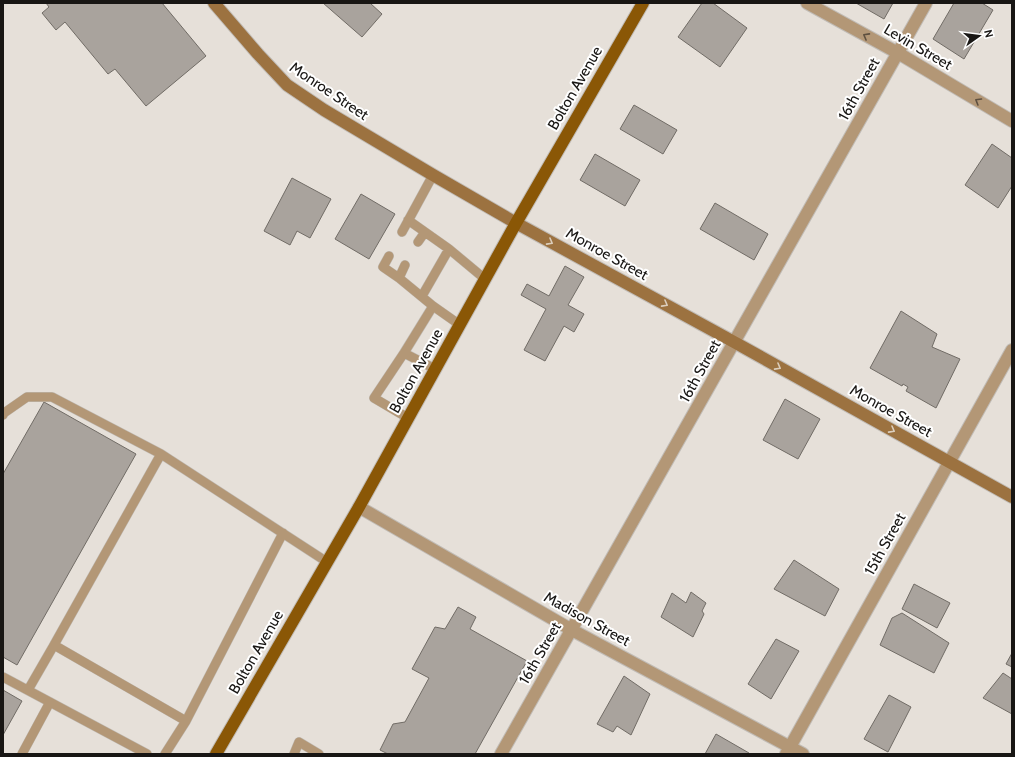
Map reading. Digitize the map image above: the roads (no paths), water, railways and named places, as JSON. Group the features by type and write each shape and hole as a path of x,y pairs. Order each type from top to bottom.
{"main road":[{"name":"Monroe Street","path":"214,3 288,86 324,110 516,223 734,342 1012,497"},
{"name":"Bolton Avenue","path":"216,754 327,562 516,223 643,3"}],"street":[{"name":"Levin Street","path":"807,3 898,53 1012,121"},
{"name":"16th Street","path":"501,754 926,3"},
{"name":"15th Street","path":"788,750 1012,350"},
{"name":"Madison Street","path":"358,507 572,630 788,750 803,754"}],"lane":[{"path":"402,232 433,175"},
{"path":"408,220 449,249 485,279"},
{"path":"418,242 425,232"},
{"path":"422,296 449,249"},
{"path":"389,256 383,267 460,325"},
{"path":"399,278 405,265"},
{"path":"408,418 374,398 404,354 433,306"},
{"path":"404,354 435,369"},
{"path":"3,415 27,397 52,397 161,454 327,562"},
{"path":"28,690 161,454"},
{"path":"165,754 186,721 282,533"},
{"path":"54,646 186,721"},
{"path":"3,677 147,754"},
{"path":"22,754 50,702"},
{"path":"294,754 299,742 319,754"}]}
